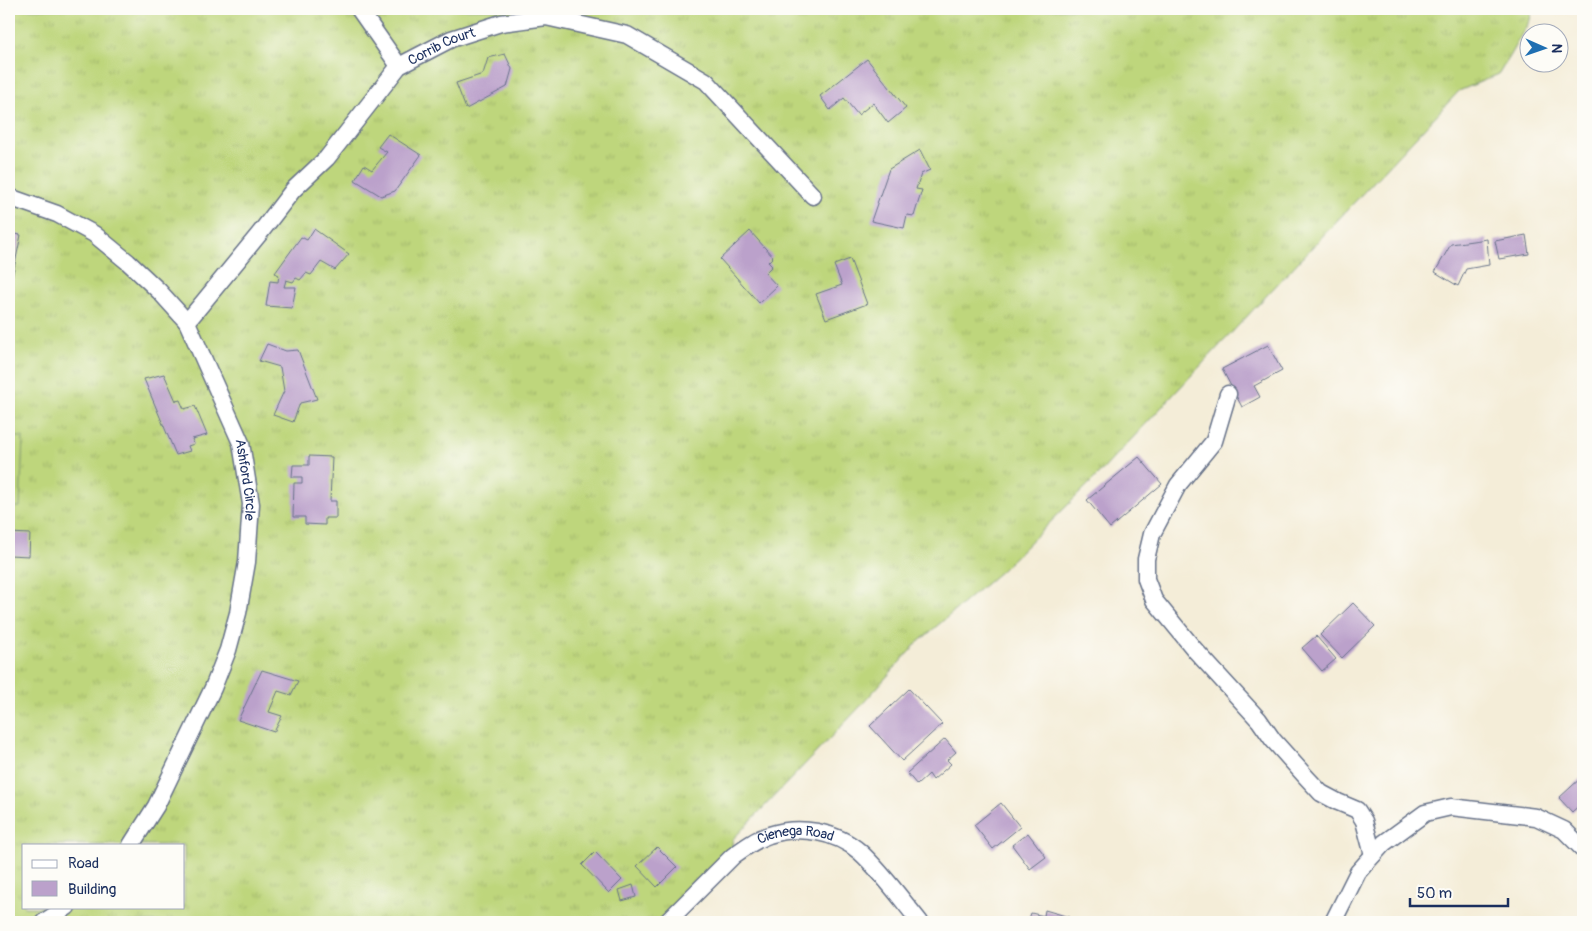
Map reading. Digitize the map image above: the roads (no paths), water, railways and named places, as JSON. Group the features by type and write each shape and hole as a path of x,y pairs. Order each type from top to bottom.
{"street":[{"path":"358,9 399,66"},
{"name":"Corrib Court","path":"187,322 293,190 327,158 399,66 451,39 510,21 546,17 627,34 706,81 813,196"},
{"name":"Ashford Circle","path":"9,197 57,214 94,234 159,291 187,322 241,443 251,504 247,562 238,613 214,688 156,806 133,844"},
{"path":"1228,394 1214,441 1178,485 1152,534 1146,560 1146,580 1154,600 1307,778 1321,792 1357,810 1364,821 1373,855"},
{"path":"1333,922 1358,872 1384,843 1425,814 1451,807 1536,817 1564,830 1583,849"},
{"name":"Cienega Road","path":"667,922 727,862 744,848 770,834 802,830 842,839 859,851 920,922"},
{"path":"44,922 65,908"}]}
